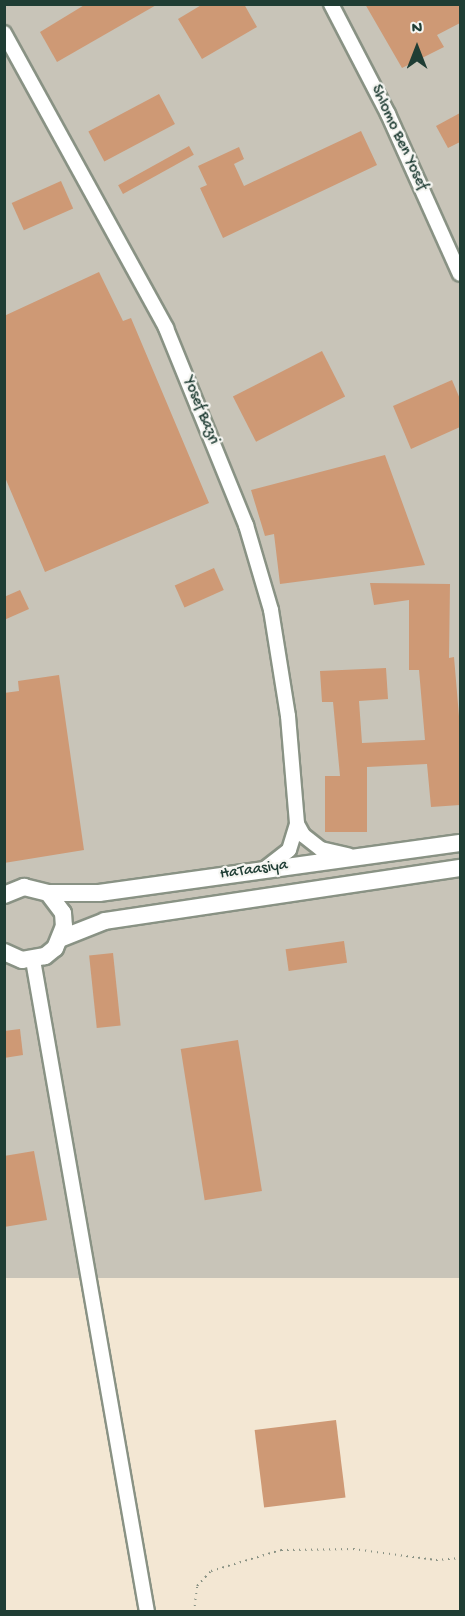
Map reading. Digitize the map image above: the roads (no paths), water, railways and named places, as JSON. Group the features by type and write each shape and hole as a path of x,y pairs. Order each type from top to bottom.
{"street":[{"name":"Shlomo Ben Yosef","path":"331,4 388,114 460,274"},
{"name":"Yosef Bazri","path":"4,33 166,328 246,525 271,610 288,716 297,824 289,850 265,869"},
{"path":"297,824 303,835 321,849 359,857"},
{"name":"HaTaasiya","path":"4,895 24,887 48,893 99,893 460,843"},
{"name":"HaTaasiya","path":"33,960 55,948 62,938 105,921 460,868"},
{"path":"48,893 63,913 62,938"},
{"path":"4,952 33,960 147,1611"}]}
